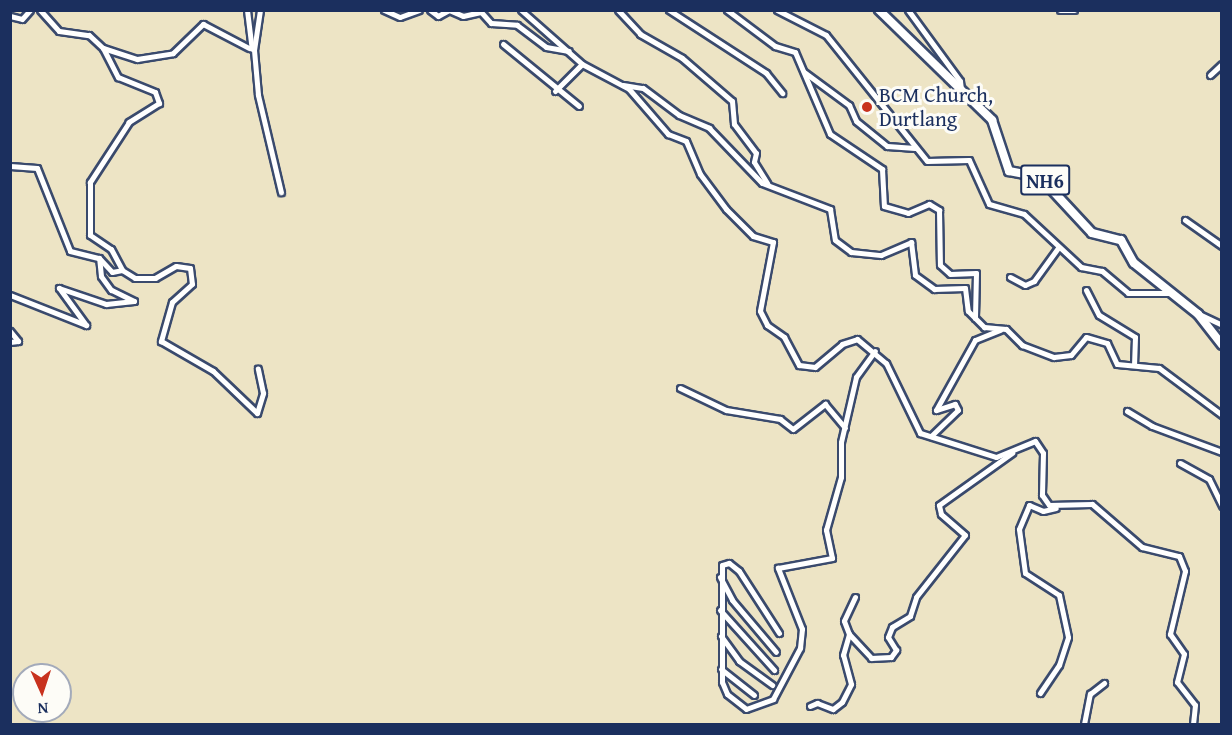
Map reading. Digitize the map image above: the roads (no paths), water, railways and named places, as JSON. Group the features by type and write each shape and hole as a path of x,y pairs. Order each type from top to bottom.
{"highway":[{"name":"NH6","path":"879,10 992,120 1009,171 1045,180 1092,234 1121,240 1134,263 1198,314 1221,345"}],"street":[{"path":"10,16 22,19 30,10"},
{"path":"40,10 59,31 89,35 103,48 117,76 159,97 155,106 129,122 90,182 90,235 111,249 122,270"},
{"path":"247,10 258,95 281,192"},
{"path":"251,49 260,10"},
{"path":"384,10 405,16 419,10"},
{"path":"430,10 438,16 449,10 463,16 481,12 491,23 517,24 546,47 569,51"},
{"path":"521,10 582,64 623,85 643,88 679,115 708,127 756,180 775,190 830,209 835,240 856,254 880,255 911,242 915,275 934,289 965,288 968,311 984,327 1004,329 1025,347 1054,357 1071,355 1090,337 1111,345 1117,364 1159,368 1221,415"},
{"path":"618,10 640,34 682,58 732,102 734,124 756,153 760,175 775,190"},
{"path":"669,10 766,74 782,93"},
{"path":"727,10 775,46 795,52 830,134 881,168 882,205 908,213 928,204 939,210 940,266 950,274 976,273 976,320"},
{"path":"777,10 826,35 915,148 934,164 971,161 976,185 988,204 1024,214 1081,267 1107,275 1121,290 1172,293"},
{"path":"908,10 960,81 961,89"},
{"path":"1060,10 1074,10"},
{"path":"103,48 137,58 162,58 202,24 251,49"},
{"path":"503,44 555,91 579,106"},
{"path":"555,91 582,64"},
{"path":"1210,75 1221,64"},
{"path":"804,72 849,105 856,121 887,146 915,148"},
{"path":"623,85 668,134 686,141 695,166 726,209 753,236 774,243 760,311 767,325 784,337 798,364 815,367 852,339 875,351 886,363 915,428 931,436 969,444 990,456 1030,440 1039,444 1042,495 1058,507"},
{"path":"10,166 37,168 70,251 99,258 112,272 122,270 148,279 176,266 190,268 192,284 172,302 161,340 213,371 256,413 263,393 258,369"},
{"path":"1185,220 1221,246"},
{"path":"1010,277 1025,285 1034,281 1058,248"},
{"path":"10,295 85,326 86,319 59,288 106,304 134,301 111,290 101,276 99,258"},
{"path":"1086,290 1099,315 1135,337 1134,365"},
{"path":"1198,314 1221,325"},
{"path":"931,436 958,410 955,404 936,410 975,340 1004,329"},
{"path":"10,331 18,342 10,342"},
{"path":"779,633 733,564 723,565 719,575 720,635 725,691 746,709 766,703 780,689 803,634 778,568 832,558 827,520 841,481 844,428 856,377 875,351"},
{"path":"680,388 726,410 780,419 793,429 825,404 844,428"},
{"path":"1127,411 1152,426 1221,452"},
{"path":"855,597 844,621 849,634 874,660 894,655 892,627 910,616 915,598 965,535 941,514 939,504 996,469 1017,447"},
{"path":"1180,463 1209,479 1221,507"},
{"path":"1040,693 1059,665 1068,637 1059,595 1025,573 1019,529 1029,505 1043,511 1058,507 1092,504 1133,542 1182,560 1179,606 1170,634 1184,654 1177,682 1194,705 1193,724"},
{"path":"719,575 732,600 776,652"},
{"path":"720,610 774,670"},
{"path":"810,706 817,703 832,709 842,702 851,684 843,656 849,634"},
{"path":"720,635 739,661 772,685"},
{"path":"722,669 754,695"},
{"path":"1084,724 1090,694 1104,683"}],"place":[{"name":"BCM Church, Durtlang","path":"867,107"}]}
